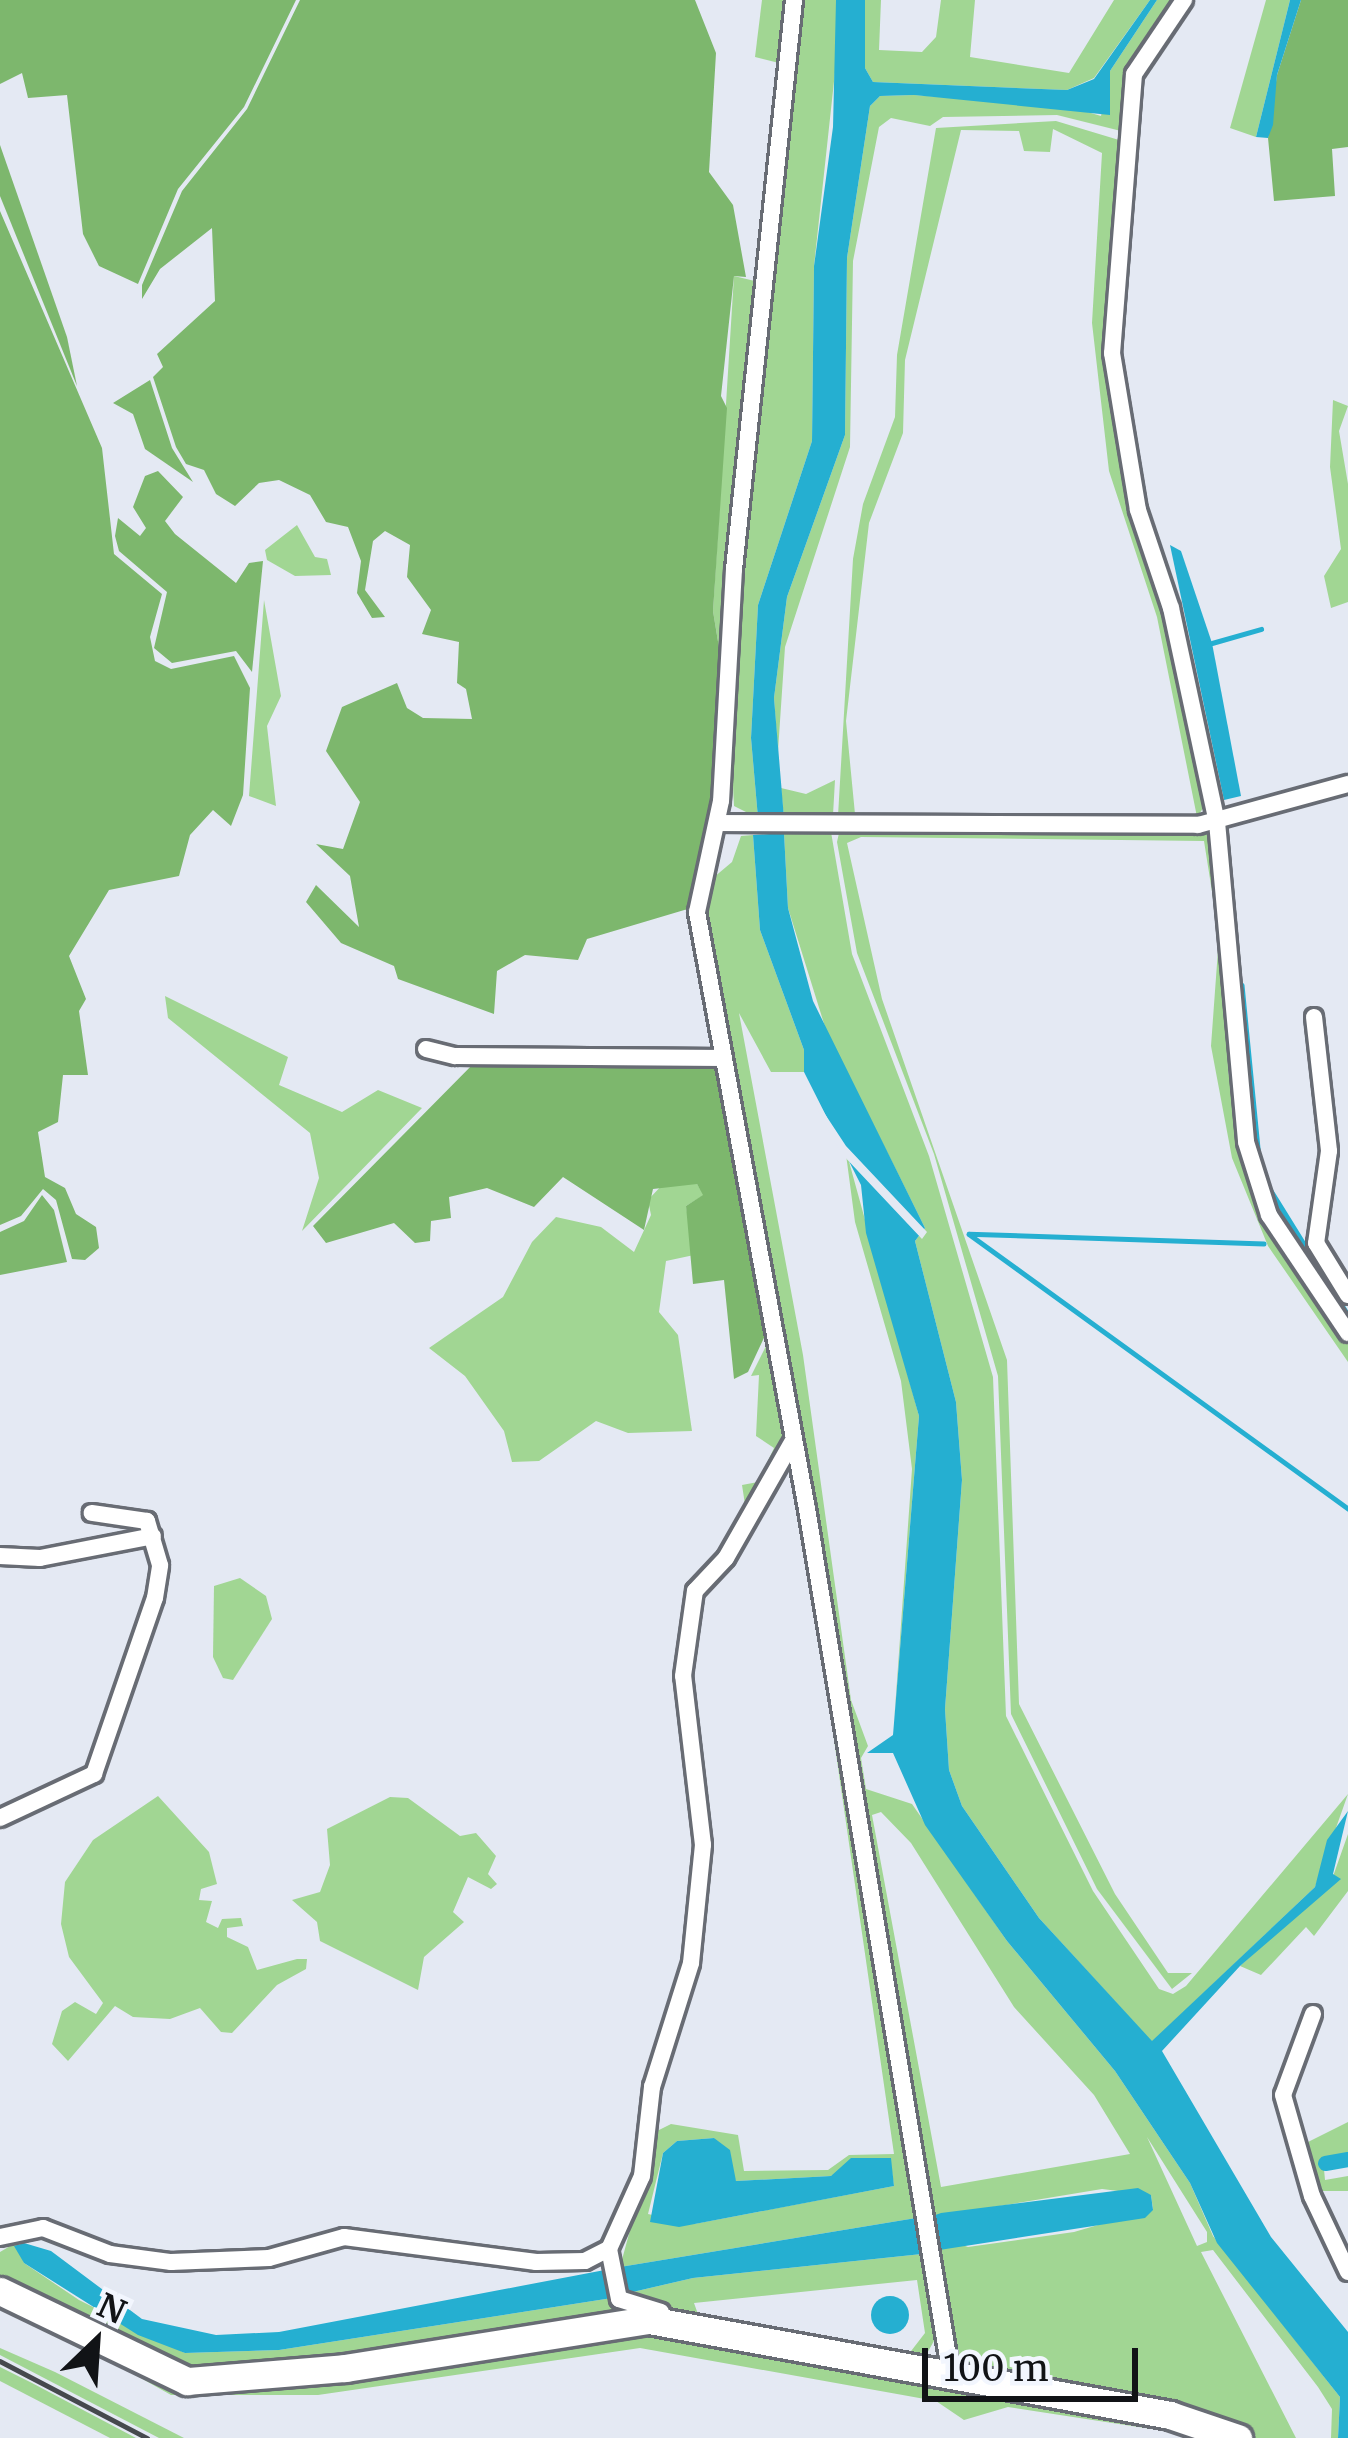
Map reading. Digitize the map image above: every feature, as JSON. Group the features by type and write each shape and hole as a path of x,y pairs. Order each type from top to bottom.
{"main road":[{"path":"0,2291 169,2376 211,2383 649,2320 952,2380 1170,2415 1238,2438"}],"street":[{"path":"794,0 733,589 719,823 697,912 794,1439 952,2380"},
{"path":"1184,0 1134,74 1112,352 1138,510 1171,608 1217,822 1233,940 1235,1084 1252,1168 1269,1215 1348,1334"},
{"path":"719,823 1217,822 1348,784"},
{"path":"1313,1017 1329,1151 1316,1243 1348,1294"},
{"path":"426,1049 455,1056 724,1058"},
{"path":"0,2237 43,2228 110,2254 171,2262 268,2258 344,2236 536,2262 586,2261 609,2249 642,2176 652,2087 691,1963 703,1845 683,1676 695,1591 726,1558 794,1439"},
{"path":"0,1818 87,1780 99,1766 155,1598 153,1536 147,1521 92,1513"},
{"path":"0,1556 40,1558 153,1536"},
{"path":"1313,2014 1283,2095 1312,2196 1348,2272"},
{"path":"609,2249 620,2299 700,2329"}],"green space":[{"path":"0,0 296,0 244,107 178,189 138,284 99,266 83,234 67,95 28,98 22,73 0,84"},
{"path":"300,0 695,0 716,53 709,172 733,205 746,277 734,276 721,396 727,408 713,611 722,666 718,804 691,908 587,939 578,960 525,955 497,971 494,1014 398,979 394,966 341,943 306,902 316,885 359,927 350,876 316,844 343,849 360,802 326,751 342,707 397,683 407,708 423,718 472,719 466,689 457,683 459,642 422,634 431,610 407,577 410,545 385,531 373,541 365,590 385,617 372,618 357,593 361,561 348,527 326,522 310,495 279,480 259,483 235,506 216,494 204,470 186,464 176,447 153,377 163,367 157,354 215,301 212,228 160,269 142,299 142,285 182,191 247,109"},
{"path":"762,0 790,0 783,64 755,57"},
{"path":"799,0 836,0 836,63 814,266 812,441 758,605 751,738 758,818 734,806 730,725"},
{"path":"865,0 881,0 879,50 922,52 936,37 941,0 975,0 970,57 1069,73 1114,0 1150,0 1094,78 1067,90 873,82 865,68"},
{"path":"1157,0 1176,0 1123,111 1121,131 1057,115 943,117 930,126 891,118 879,127 853,261 850,447 785,647 778,751 774,698 787,597 845,435 847,258 870,106 880,96 914,95 1067,106 1101,116 1110,71"},
{"path":"1266,0 1290,0 1256,137 1230,128"},
{"path":"1301,0 1348,0 1348,147 1332,149 1335,196 1274,201 1268,138 1277,75"},
{"path":"1056,121 1119,140 1105,345 1123,488 1165,609 1206,804 1197,817 1157,617 1109,471 1092,323 1102,153 1053,129 1050,152 1024,151 1019,131 961,130 905,360 903,433 869,523 846,721 855,814 838,816 853,559 863,504 895,417 897,355 936,128"},
{"path":"0,145 67,337 77,386 0,196"},
{"path":"0,211 102,448 114,554 162,594 150,637 155,661 171,669 234,656 250,688 243,795 231,826 213,810 190,835 179,876 109,890 69,956 86,999 79,1011 88,1075 63,1075 58,1122 38,1132 45,1177 65,1188 76,1214 96,1227 99,1248 85,1260 72,1259 56,1200 43,1189 21,1216 0,1225"},
{"path":"734,276 763,283 722,666 713,611"},
{"path":"150,380 172,448 193,482 145,449 133,414 113,403"},
{"path":"1333,400 1348,406 1339,431 1348,484 1348,602 1331,608 1324,576 1341,549 1330,467"},
{"path":"158,471 183,497 165,521 175,534 236,583 249,563 263,561 252,672 236,651 172,663 154,648 167,592 119,551 115,536 118,518 140,536 146,528 133,507 145,476"},
{"path":"297,525 315,557 327,559 331,575 295,576 267,560 265,550"},
{"path":"264,600 281,696 267,726 276,806 249,796"},
{"path":"835,780 833,815 784,818 781,788 806,794"},
{"path":"831,832 852,954 929,1156 993,1377 1006,1716 1093,1891 1159,1989 1173,1994 1186,1986 1348,1794 1315,1887 1152,2042 1039,1918 962,1806 949,1770 945,1709 962,1480 956,1402 915,1241 925,1228 826,1030 788,908 784,833"},
{"path":"1210,832 1227,952 1228,1071 1247,1167 1348,1338 1348,1362 1268,1246 1232,1158 1211,1046 1219,936 1204,841 861,837 847,843 882,999 1007,1360 1019,1704 1115,1894 1168,1973 1192,1973 1172,1989 1097,1889 1011,1714 998,1376 934,1154 857,953 837,842 839,833"},
{"path":"753,835 760,930 804,1050 804,1072 771,1072 739,1013 803,1355 851,1700 868,1746 861,1758 866,1789 912,1804 1007,1941 1115,2071 1190,2183 1213,2236 1340,2397 1338,2438 1331,2438 1332,2409 1318,2387 1213,2250 1201,2252 1296,2438 1251,2438 1201,2417 971,2374 947,2338 933,2251 954,2242 968,2247 1074,2232 1153,2209 1151,2195 1102,2189 927,2218 706,914 713,878 732,862 741,836","holes":["881,1812 911,1843 1014,2007 1094,2095 1130,2154 941,2187 872,1815","1147,2137 1207,2232 1207,2242 1197,2246"]},
{"path":"165,996 288,1057 279,1085 342,1112 378,1090 422,1108 302,1231 319,1178 310,1133 168,1018"},
{"path":"481,1056 715,1068 770,1325 748,1372 734,1379 724,1280 693,1284 686,1206 703,1195 697,1184 653,1189 644,1230 563,1177 534,1207 487,1188 449,1197 451,1218 431,1221 430,1241 415,1243 394,1223 326,1243 313,1226"},
{"path":"845,1147 919,1416 894,1723 912,1469 901,1381 855,1222"},
{"path":"664,1183 697,1184 704,1195 686,1206 694,1255 666,1261 659,1312 678,1335 692,1431 628,1433 596,1421 539,1461 512,1462 504,1431 465,1376 429,1348 503,1297 532,1242 556,1217 601,1227 634,1252 651,1215 648,1200"},
{"path":"42,1195 54,1210 67,1262 0,1275 0,1232 24,1221"},
{"path":"771,1336 785,1423 778,1455 746,1511 742,1485 758,1482 774,1448 756,1436 759,1375 751,1376"},
{"path":"792,1451 916,2218 620,2267 657,2131 671,2124 738,2135 744,2171 828,2170 849,2155 894,2154 801,1512 792,1466 780,1463","holes":["714,2138 736,2181 831,2176 890,2158 894,2186 694,2224 648,2214 663,2153 677,2141"]},
{"path":"240,1578 266,1596 272,1619 233,1680 223,1678 213,1657 214,1586"},
{"path":"158,1796 209,1852 217,1884 201,1889 199,1900 212,1901 206,1922 218,1928 222,1919 241,1918 243,1926 227,1928 227,1937 248,1947 257,1970 297,1959 307,1959 306,1969 277,1985 232,2033 221,2032 200,2008 170,2019 133,2017 115,2006 68,2061 52,2044 62,2011 75,2002 96,2014 103,2003 69,1957 61,1924 65,1882 93,1840"},
{"path":"390,1797 408,1798 460,1836 476,1833 496,1856 488,1874 497,1884 491,1889 468,1877 453,1912 464,1922 424,1957 418,1990 320,1941 317,1922 292,1900 320,1892 330,1865 327,1829"},
{"path":"1348,1834 1348,1891 1314,1936 1306,1927 1261,1975 1240,1966 1331,1882"},
{"path":"1348,2122 1348,2157 1324,2169 1325,2180 1348,2176 1348,2191 1317,2191 1308,2142"},
{"path":"17,2242 24,2263 79,2300 185,2353 279,2350 612,2298 630,2311 444,2346 189,2375 0,2287 0,2252"},
{"path":"922,2254 935,2339 925,2357 908,2355 925,2333 917,2280 694,2303 699,2317 624,2294 693,2278"},
{"path":"0,2301 148,2375 637,2328 1210,2438 1008,2407 964,2420 936,2401 640,2348 318,2395 171,2395 50,2327 0,2309"},
{"path":"0,2348 184,2438 159,2438 0,2355"},
{"path":"0,2367 136,2438 110,2438 0,2381"}],"water":[{"path":"836,0 865,0 865,68 873,82 1067,90 1094,79 1150,0 1157,0 1110,71 1110,115 914,95 880,96 870,106 847,258 845,435 787,597 774,698 784,818 758,818 751,738 758,605 812,441 814,266 833,127"},
{"path":"1290,0 1301,0 1277,75 1273,125 1268,138 1256,137"},
{"path":"1170,545 1181,551 1212,643 1241,796 1224,800"},
{"path":"784,833 788,908 813,1001 925,1228 915,1241 956,1402 962,1480 945,1709 949,1770 962,1806 1039,1918 1152,2041 1315,1887 1327,1840 1348,1811 1333,1874 1341,1879 1240,1966 1162,2051 1271,2237 1348,2332 1348,2438 1338,2438 1340,2397 1217,2243 1190,2183 1115,2071 1007,1941 925,1825 893,1753 867,1753 893,1735 919,1416 866,1233 861,1185 804,1072 804,1050 760,930 753,835"},
{"path":"714,2138 730,2150 736,2181 831,2176 851,2158 891,2158 894,2186 679,2227 650,2222 663,2153 677,2141"},
{"path":"1138,2188 1151,2195 1153,2210 1145,2218 933,2251 927,2218 941,2213"},
{"path":"916,2218 922,2254 693,2278 624,2294 620,2267"},
{"path":"24,2243 51,2251 142,2319 216,2335 279,2332 610,2269 612,2298 279,2350 185,2353 138,2335 24,2263 14,2246"},
{"path":"890,2296 904,2301 909,2315 904,2329 890,2334 876,2329 871,2315 876,2301"}],"pier":[{"path":"798,1073 846,1146 927,1232 922,1239 841,1153"}],"waterway":[{"path":"1212,643 1261,629"},
{"path":"1242,985 1259,1158"},
{"path":"1268,1186 1348,1315"},
{"path":"1264,1244 969,1234 1348,1508"},
{"path":"1325,2163 1348,2159"}],"railway":[{"path":"0,2361 147,2438"}]}
